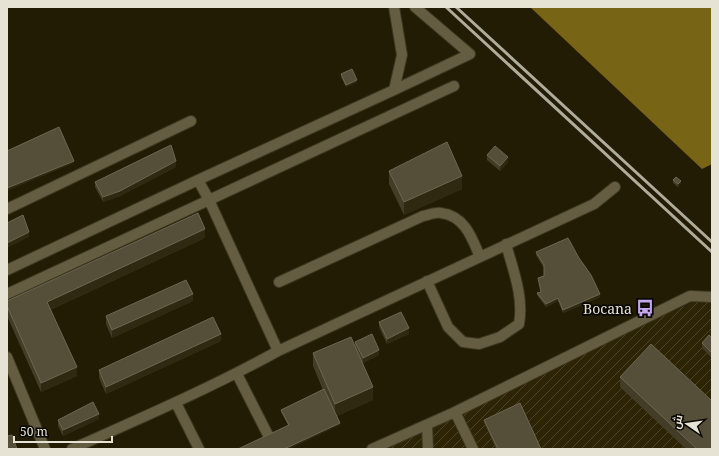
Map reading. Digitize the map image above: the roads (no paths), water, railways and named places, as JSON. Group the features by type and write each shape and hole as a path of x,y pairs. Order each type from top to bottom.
{"street":[{"path":"394,7 402,55 394,90"},
{"path":"7,270 470,54 415,7"},
{"path":"7,294 454,86"},
{"path":"7,209 191,120"},
{"path":"198,180 209,200 278,351"},
{"path":"72,449 237,374 278,351 594,204 615,187"},
{"path":"278,282 423,216 440,212 454,216 467,228 480,257"},
{"path":"427,281 448,327 463,342 479,344 500,336 520,324 521,312 518,288 506,244"},
{"path":"372,449 455,412 690,296 712,297"},
{"path":"7,357 45,449"},
{"path":"237,374 269,437"},
{"path":"176,402 199,449"},
{"path":"455,412 473,449"},
{"path":"427,425 428,449"}],"railway":[{"path":"446,7 712,252"},
{"path":"456,7 712,242"}],"place":[{"name":"Bocana","path":"645,308"}]}
